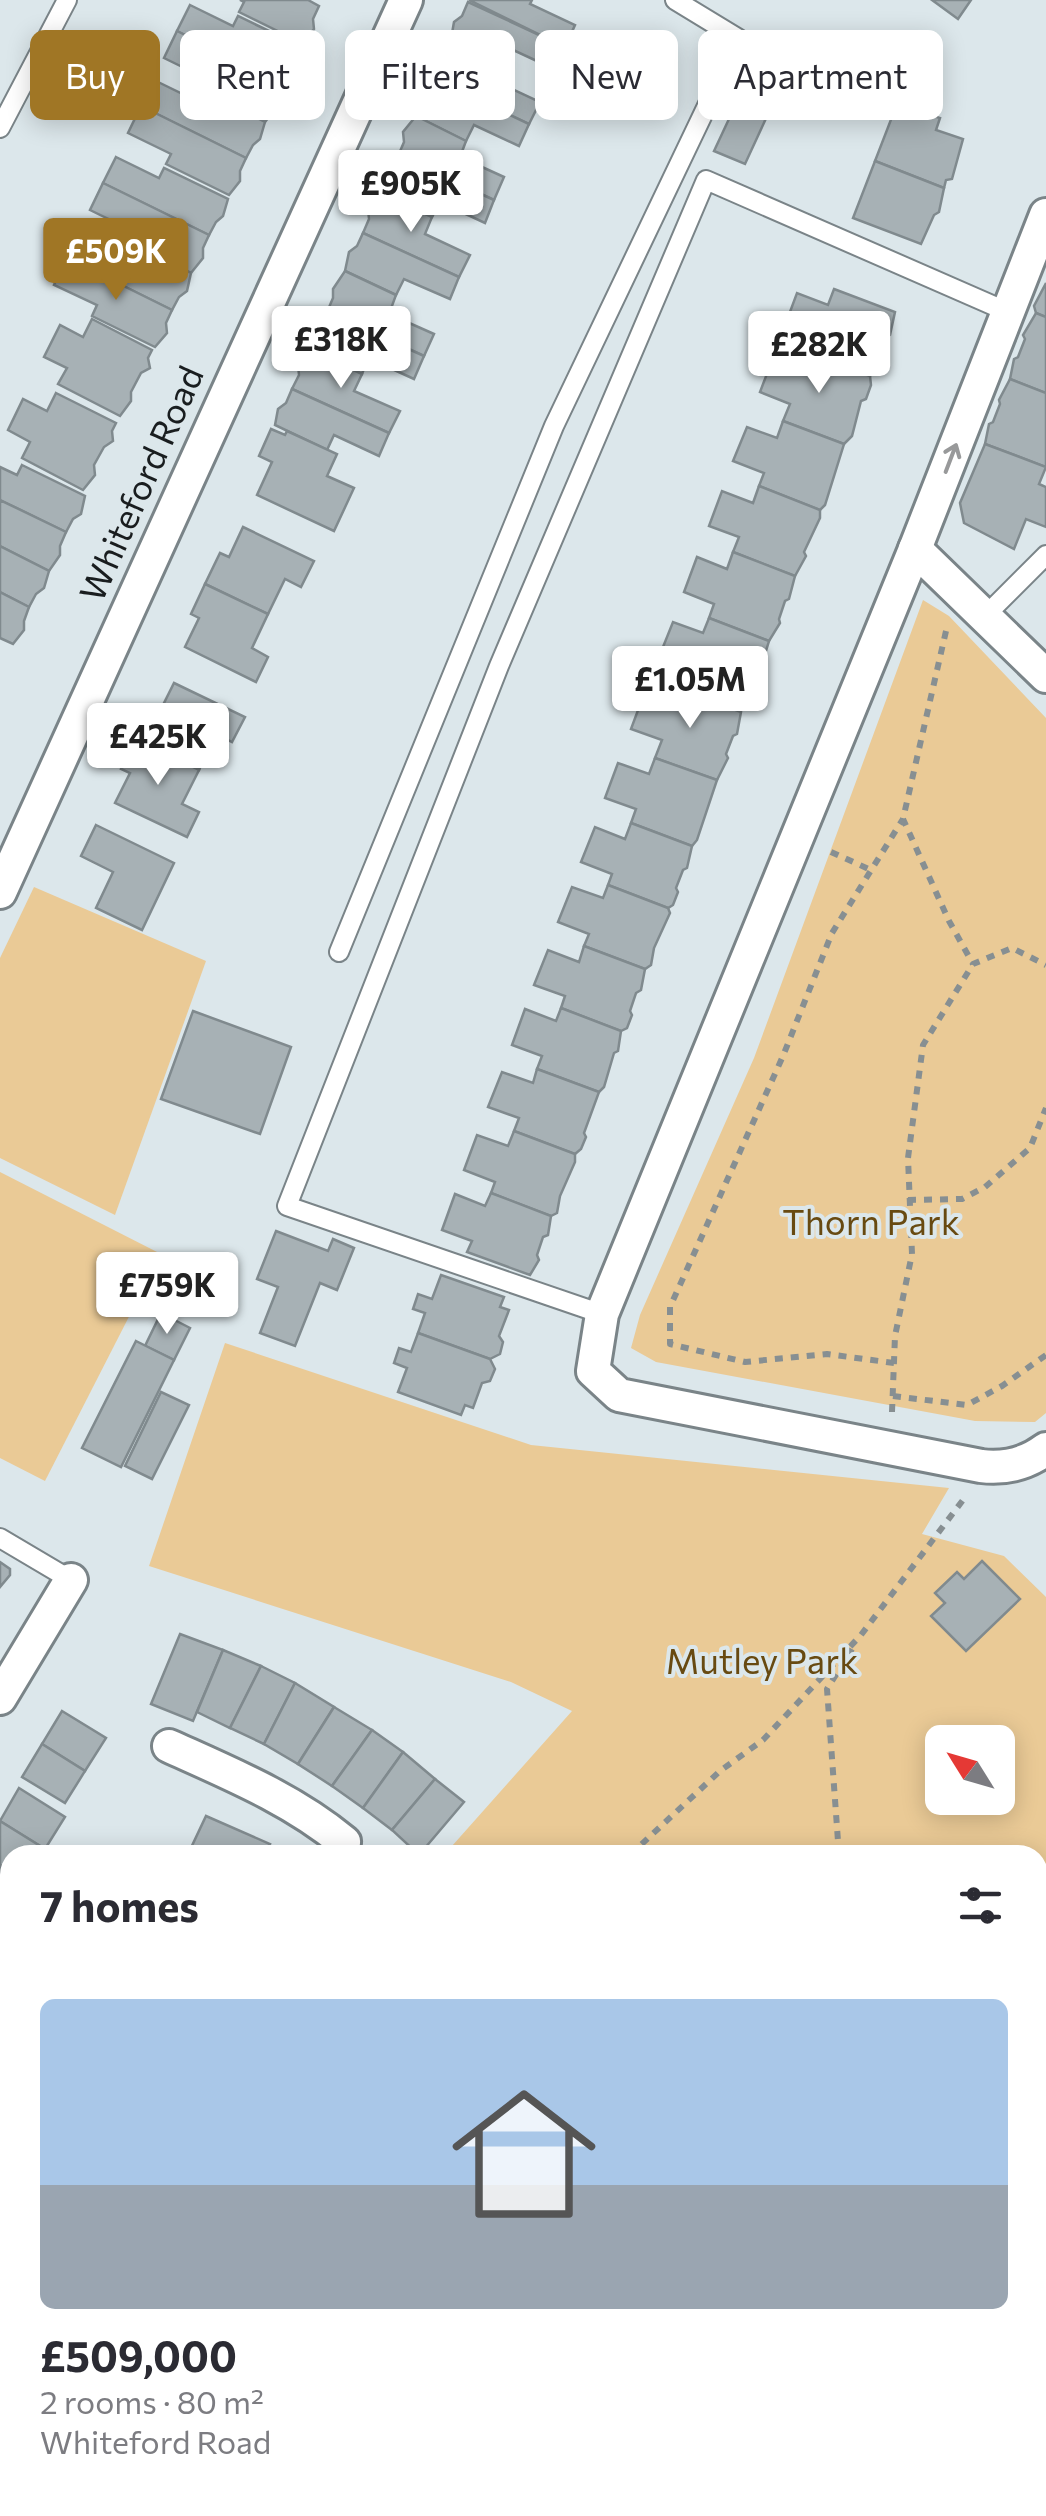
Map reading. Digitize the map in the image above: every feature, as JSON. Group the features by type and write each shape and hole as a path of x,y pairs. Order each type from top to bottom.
{"street":[{"name":"Whiteford Road","path":"0,892 406,0"},
{"path":"1046,216 915,549 602,1314 594,1370 619,1395 981,1466 1002,1468 1046,1449"},
{"path":"915,549 1046,676"},
{"path":"0,1698 71,1580"},
{"path":"170,1746 282,1798 315,1818 343,1845"}],"lane":[{"path":"0,128 66,0"},
{"path":"339,952 554,426 739,40 675,0"},
{"path":"602,1314 287,1206 500,666 706,180 1008,312"},
{"path":"985,616 1046,556"},
{"path":"0,1538 71,1580"}],"path":[{"path":"894,1363 827,1354 745,1362 670,1344 670,1307 783,1056 832,934 903,818 949,616"},
{"path":"903,818 949,921 973,964"},
{"path":"892,1448 895,1336 912,1254 908,1158 923,1045 973,964 1012,948 1046,965"},
{"path":"908,1200 962,1199 986,1187 1030,1148 1046,1108"},
{"path":"893,1396 966,1406 1046,1356"},
{"path":"641,1845 720,1770 762,1740 861,1634 968,1494 981,1466"},
{"path":"837,1845 827,1689 861,1634"}],"green space":[{"name":"Thorn Park","path":"923,600 949,616 1046,718 1046,1413 1035,1422 975,1421 656,1362 631,1348 640,1315 754,1058"},
{"path":"34,887 206,961 115,1215 0,1158 0,958"},
{"path":"0,1172 161,1254 45,1481 0,1458"},
{"name":"Mutley Park","path":"225,1343 531,1445 949,1488 922,1534 1004,1556 1046,1597 1046,1845 453,1845 572,1711 511,1682 149,1566"}],"building":[{"path":"240,0 308,0 319,6 313,30 276,30 239,12 244,2"},
{"path":"469,0 532,0 530,4 575,25 573,30 535,32"},
{"path":"932,0 971,0 958,19"},
{"path":"468,2 535,33 535,60 515,51 515,30 453,30 454,22 462,16"},
{"path":"190,5 233,26 238,16 267,30 180,32 177,31"},
{"path":"177,31 180,32 180,66 164,58"},
{"path":"160,83 180,93 180,120 265,122 260,139 246,158 160,115"},
{"path":"515,90 535,100 529,124 515,117"},
{"path":"160,115 246,158 240,181 229,195 166,164 171,154 128,133 134,120 160,120"},
{"path":"515,117 529,124 519,146 474,125 466,141 424,120"},
{"path":"413,120 424,120 466,141 460,157 504,177 494,200 398,156 404,142 403,132"},
{"path":"728,120 765,120 745,164 714,151"},
{"path":"891,120 939,120 936,130 963,139 952,179 946,180 944,188 875,161"},
{"path":"398,156 494,200 485,223 440,202 432,217 380,193 383,175 391,170"},
{"path":"116,157 159,178 164,168 228,199 223,216 209,235 103,183"},
{"path":"875,161 944,188 939,212 921,244 853,218"},
{"path":"103,183 209,235 203,258 191,273 129,242 133,231 90,210"},
{"path":"380,193 432,217 425,234 470,255 459,277 363,233 369,219 368,209"},
{"path":"80,231 123,252 129,242 191,273 187,291 172,310 67,258"},
{"path":"363,233 459,277 450,299 404,279 396,295 345,271 349,252"},
{"path":"67,258 172,310 166,323 167,333 155,347 92,316 97,305 54,285"},
{"path":"345,271 396,295 389,314 434,334 424,356 327,312 333,289"},
{"path":"1046,283 1046,317 1036,313 1034,306"},
{"path":"834,289 895,312 881,359 870,376 810,354 815,340 784,328 797,293 828,305"},
{"path":"327,312 424,356 414,379 368,358 362,374 310,349 313,332 321,326"},
{"path":"1036,313 1046,317 1046,393 1010,379 1014,359 1025,339 1023,335"},
{"path":"92,319 152,350 148,358 150,368 141,373 131,392 131,401 120,416 58,384 67,368 44,357 60,325 83,337"},
{"path":"310,349 362,374 354,391 400,411 389,433 292,389 299,375 298,365"},
{"path":"810,354 870,376 871,385 866,399 861,401 852,436 844,444 783,421 790,404 760,392 773,358 804,369"},
{"path":"1010,379 1046,393 1046,467 985,444 989,424"},
{"path":"292,389 389,433 379,456 334,435 327,450 275,425 278,409 286,403"},
{"path":"56,393 116,423 113,441 104,447 94,465 95,475 83,490 22,458 30,442 8,430 23,399 47,411"},
{"path":"783,421 844,444 820,510 759,486 764,473 733,461 747,427 777,438"},
{"path":"271,429 285,435 287,431 337,454 327,476 354,488 334,531 257,495 272,462 259,456"},
{"path":"985,444 1046,467 1039,484 1046,487 1046,527 1026,519 1014,549 964,523 960,503"},
{"path":"22,465 85,496 81,514 66,532 0,500 0,467 17,475"},
{"path":"759,486 820,510 804,552 806,556 795,576 733,552 739,537 709,526 722,491 753,503"},
{"path":"0,500 66,532 60,555 49,571 0,546"},
{"path":"243,527 314,561 301,587 285,579 268,614 205,584 220,553 229,557"},
{"path":"0,546 49,571 44,588 29,607 0,592"},
{"path":"733,552 795,576 780,623 769,641 709,618 714,604 684,592 697,557 727,569"},
{"path":"205,584 268,614 252,648 268,657 256,682 185,647 199,618 191,614"},
{"path":"0,592 29,607 24,630 13,644 0,638"},
{"path":"709,618 769,641 751,700 745,705 684,682 690,668 659,657 673,622 703,633"},
{"path":"174,683 245,717 232,742 216,734 199,770 136,739 150,709 159,713"},
{"path":"681,689 741,712 737,734 717,780 655,758 662,740 631,729 644,694 675,705"},
{"path":"136,739 199,770 182,804 199,812 187,837 115,803 130,773 121,769"},
{"path":"655,758 717,780 692,846 631,823 636,809 605,798 618,763 649,774"},
{"path":"631,823 692,846 673,905 668,908 608,885 612,874 581,862 595,827 625,839"},
{"path":"96,825 174,863 142,930 96,908 113,872 81,856"},
{"path":"608,885 668,908 670,913 654,948 651,965 645,969 584,946 589,934 558,922 572,887 603,898"},
{"path":"584,946 645,969 627,1028 621,1031 561,1008 565,996 534,985 548,950 579,962"},
{"path":"561,1008 621,1031 618,1051 599,1092 537,1069 542,1056 512,1045 525,1009 556,1021"},
{"path":"193,1011 291,1047 260,1134 161,1099"},
{"path":"537,1069 599,1092 584,1133 586,1137 575,1154 514,1131 519,1118 488,1107 502,1072 533,1083"},
{"path":"514,1131 575,1154 557,1213 551,1216 491,1193 495,1182 464,1170 477,1135 508,1146"},
{"path":"491,1193 551,1216 548,1235 543,1237 539,1260 530,1275 467,1252 472,1241 442,1230 455,1194 485,1206"},
{"path":"276,1231 328,1251 333,1239 354,1248 337,1290 320,1283 295,1346 260,1333 278,1287 257,1279"},
{"path":"441,1275 504,1297 500,1307 509,1310 499,1336 503,1342 500,1354 490,1359 418,1333 425,1313 413,1309 418,1294 432,1299"},
{"path":"161,1313 190,1328 174,1360 145,1346"},
{"path":"418,1333 490,1359 495,1369 490,1381 482,1383 473,1408 465,1405 461,1415 398,1392 407,1368 394,1363 399,1348 411,1352"},
{"path":"136,1341 174,1360 121,1467 82,1448"},
{"path":"161,1392 189,1405 152,1479 125,1466"},
{"path":"982,1561 1020,1599 966,1651 931,1616 945,1603 935,1593 957,1572 964,1579"},
{"path":"0,1562 10,1569 10,1575 0,1587"},
{"path":"180,1634 223,1650 193,1721 151,1704"},
{"path":"223,1650 261,1666 230,1728 197,1712"},
{"path":"261,1666 295,1683 264,1744 230,1728"},
{"path":"295,1683 334,1707 298,1764 264,1744"},
{"path":"334,1707 372,1730 332,1786 298,1764"},
{"path":"62,1711 106,1738 85,1771 42,1744"},
{"path":"372,1730 403,1752 363,1808 332,1786"},
{"path":"42,1744 85,1771 65,1803 22,1777"},
{"path":"403,1752 435,1779 392,1830 363,1808"},
{"path":"435,1779 464,1802 427,1845 408,1845 392,1830"},
{"path":"19,1788 65,1817 48,1845 39,1845 0,1821"},
{"path":"206,1816 270,1844 269,1845 192,1845"},
{"path":"0,1821 39,1845 0,1845"}]}
